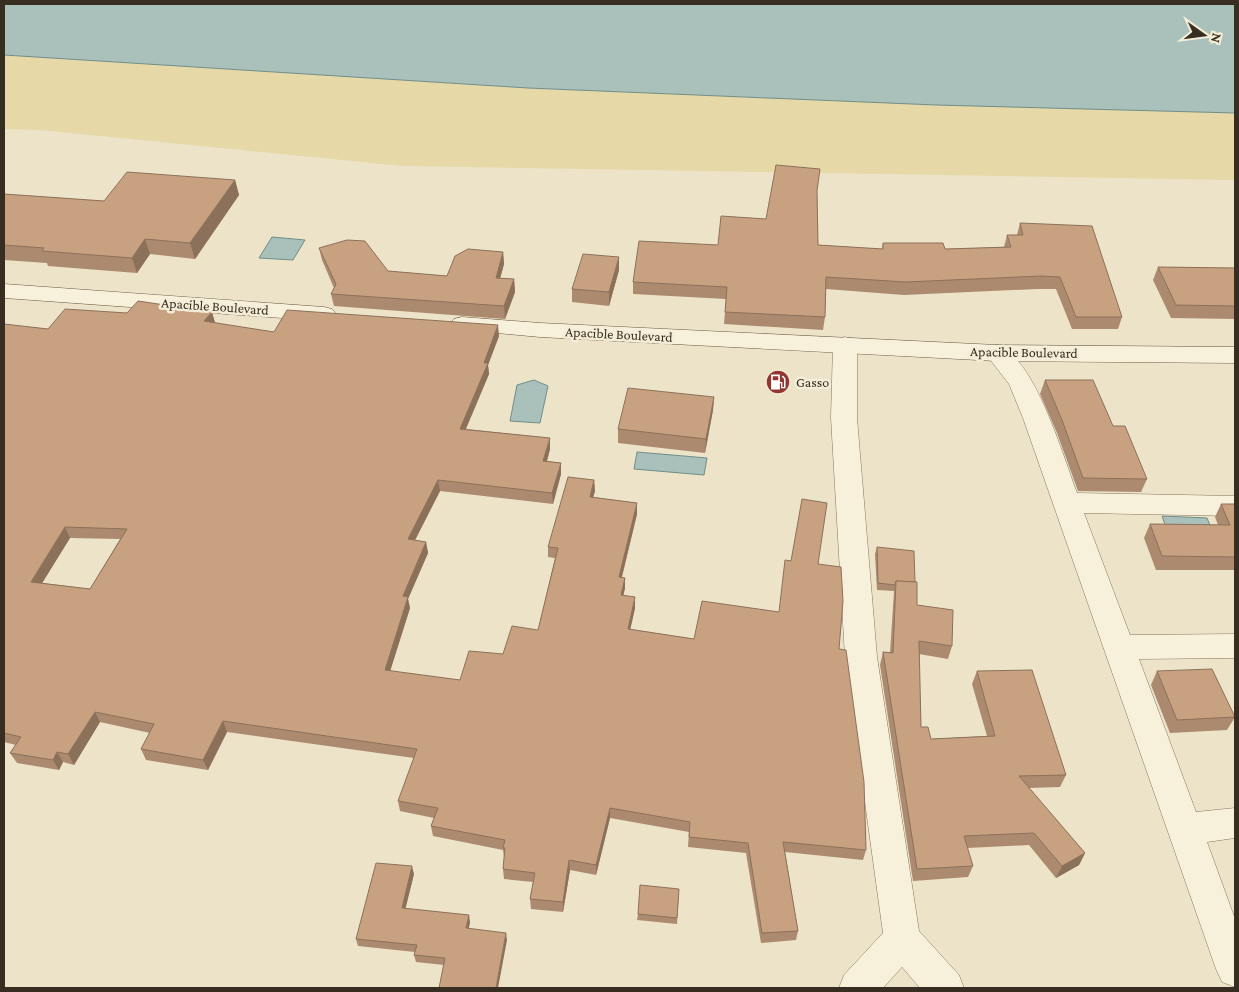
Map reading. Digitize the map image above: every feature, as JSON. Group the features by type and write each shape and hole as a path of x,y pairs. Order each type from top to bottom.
{"street":[{"name":"Apacible Boulevard","path":"4,291 342,315"},
{"name":"Apacible Boulevard","path":"441,323 540,330 997,353 1235,355"},
{"path":"845,345 844,418 861,657 902,939 945,988"},
{"path":"997,353 1021,382 1068,503 1235,969"},
{"path":"1068,503 1235,506"},
{"path":"1121,647 1235,646"},
{"path":"1186,829 1235,824"},
{"path":"858,988 902,939"}],"sand":[{"path":"4,55 528,88 936,105 1235,113 1235,180 403,166 40,130 4,129"}],"water":[{"path":"4,4 1235,4 1235,113 936,105 528,88 4,55"},
{"path":"272,237 305,240 293,260 259,258"},
{"path":"534,380 548,386 540,423 510,421 517,385"},
{"path":"637,452 707,458 704,475 634,469"},
{"path":"1162,516 1207,518 1214,535 1168,533"}],"building":[{"path":"776,165 820,169 817,191 818,245 883,249 883,243 943,243 945,249 1011,247 1007,235 1023,235 1020,223 1092,226 1122,317 1076,317 1060,277 1041,276 906,282 826,277 825,317 725,312 727,287 633,282 639,241 718,245 721,216 766,219"},
{"path":"127,172 235,180 190,243 145,239 132,258 42,251 44,248 4,245 4,194 104,201"},
{"path":"347,240 365,241 388,271 447,276 455,256 468,249 503,252 496,278 514,279 504,306 331,294 336,284 319,248"},
{"path":"583,254 619,257 609,292 572,289"},
{"path":"1158,267 1235,268 1235,306 1176,305"},
{"path":"138,301 212,312 204,321 274,332 287,310 498,325 484,363 488,363 460,429 550,438 543,461 561,463 552,493 438,480 408,539 426,542 403,596 408,597 385,670 460,680 469,651 503,654 512,626 538,630 558,548 548,547 568,477 594,480 590,497 637,503 619,577 625,578 621,595 635,597 628,629 694,639 702,601 779,612 785,560 791,561 802,499 827,503 818,564 841,567 843,601 839,649 846,650 864,782 866,850 783,842 798,931 762,933 748,843 689,837 690,822 610,808 596,865 569,860 563,902 530,899 535,873 503,869 505,840 431,826 438,808 398,801 417,749 223,721 203,760 141,749 154,724 95,712 68,754 57,752 53,760 10,753 21,737 4,733 4,324 48,329 65,309 127,313","holes":["65,527 127,529 90,589 31,582"]},
{"path":"1045,380 1093,380 1113,426 1125,426 1147,479 1083,478"},
{"path":"628,388 714,397 706,439 618,429"},
{"path":"1221,504 1235,504 1235,557 1162,556 1150,524 1230,525"},
{"path":"877,547 914,551 915,582 896,581 895,585 878,583"},
{"path":"896,581 917,582 917,605 953,610 952,646 919,641 921,727 928,727 931,739 995,736 977,671 1032,670 1066,775 1019,776 1085,853 1062,866 1034,833 964,836 973,866 917,869 883,652 893,653"},
{"path":"1212,669 1235,717 1177,720 1157,671"},
{"path":"376,863 412,866 402,908 469,915 466,928 506,933 496,988 439,988 445,958 414,955 417,945 356,939"},
{"path":"640,885 679,889 677,918 638,914"}],"place":[{"name":"Gasso","path":"778,382"}]}
